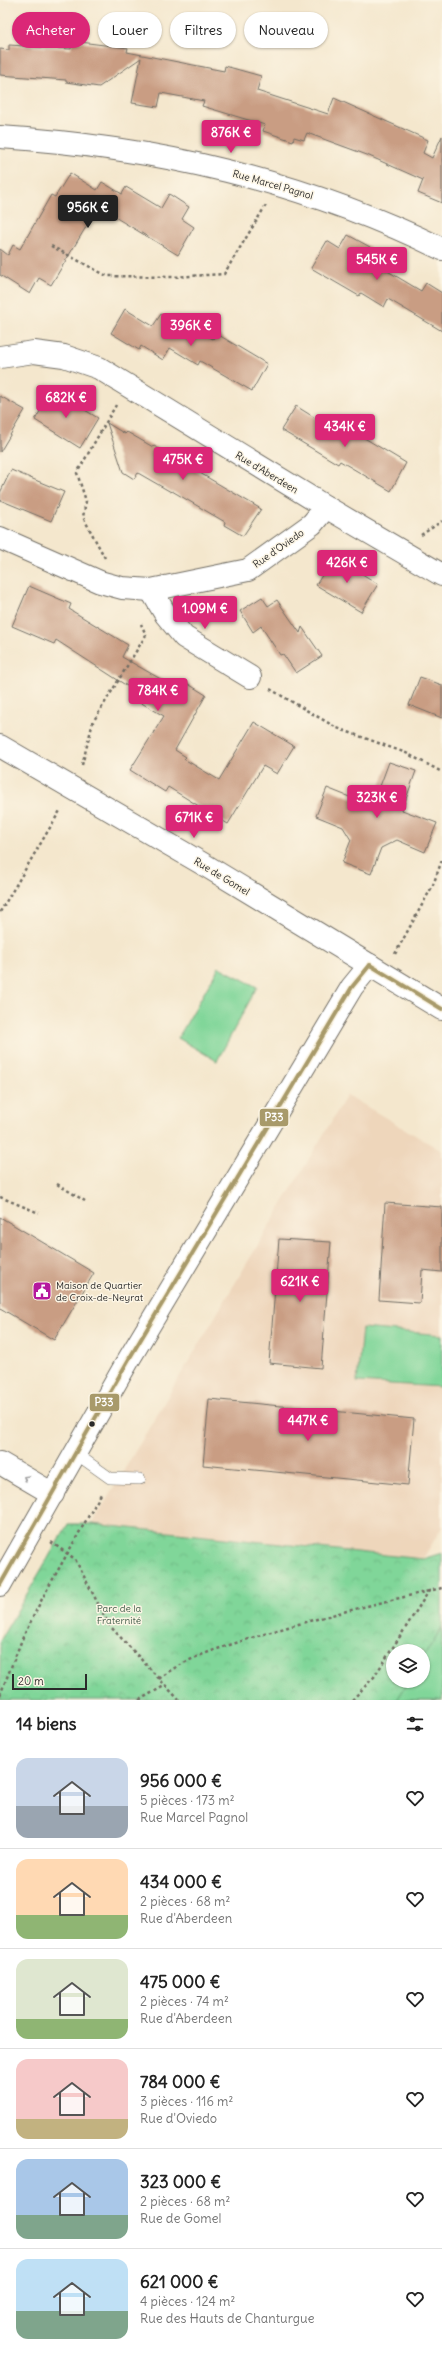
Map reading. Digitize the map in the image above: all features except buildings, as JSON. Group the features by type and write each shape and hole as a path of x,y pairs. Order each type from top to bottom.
{"street":[{"name":"Rue Marcel Pagnol","path":"0,137 53,140 120,149 208,165 278,184 348,208 442,249"},
{"name":"Rue d'Aberdeen","path":"0,357 34,352 64,356 98,368 442,576"},
{"name":"Rue d'Oviedo","path":"0,538 100,582 122,588 151,590 248,570 312,524 326,507"},
{"path":"151,590 166,616 184,637 250,677"},
{"name":"Rue de Gomel","path":"0,746 204,864 442,1009"},
{"path":"0,1586 75,1453 187,1261 352,986 377,968"},
{"path":"0,1463 53,1494"}],"lane":[{"path":"75,1453 110,1478 140,1479"}],"path":[{"path":"51,246 107,276 173,277 224,274 278,184"},
{"path":"122,588 83,517 86,501 77,473 127,386"},
{"path":"0,912 62,808 75,790 93,722 146,635 139,619"},
{"path":"250,677 337,728 406,754 442,772"},
{"path":"377,968 433,885 442,860"},
{"path":"57,1184 85,1202"},
{"path":"0,1197 40,1213"},
{"path":"0,1695 23,1637 68,1552 110,1478"},
{"path":"37,1522 49,1541 68,1552 75,1559 110,1625 179,1700"},
{"path":"160,1678 168,1671 201,1654 268,1633 442,1588"},
{"path":"352,1700 374,1677 429,1591"},
{"path":"139,1700 166,1685"}],"shaded area":[{"path":"347,1095 442,1151 442,1527 423,1559 92,1524"}],"green space":[{"path":"219,967 257,987 217,1061 178,1038"},
{"path":"362,1328 442,1335 442,1387 357,1382"},
{"name":"Parc de la Fraternité","path":"68,1524 92,1524 423,1559 442,1553 442,1700 0,1700 0,1640"},
{"path":"442,1627 442,1700 397,1700 405,1688 430,1688 430,1647"}],"transit line":[{"name":"P33","path":"370,965 442,1009"},
{"name":"P33","path":"0,1585 129,1359 352,987 370,965"}],"place":[{"name":"Maison de Quartier de Croix-de-Neyrat","path":"42,1291"}]}
